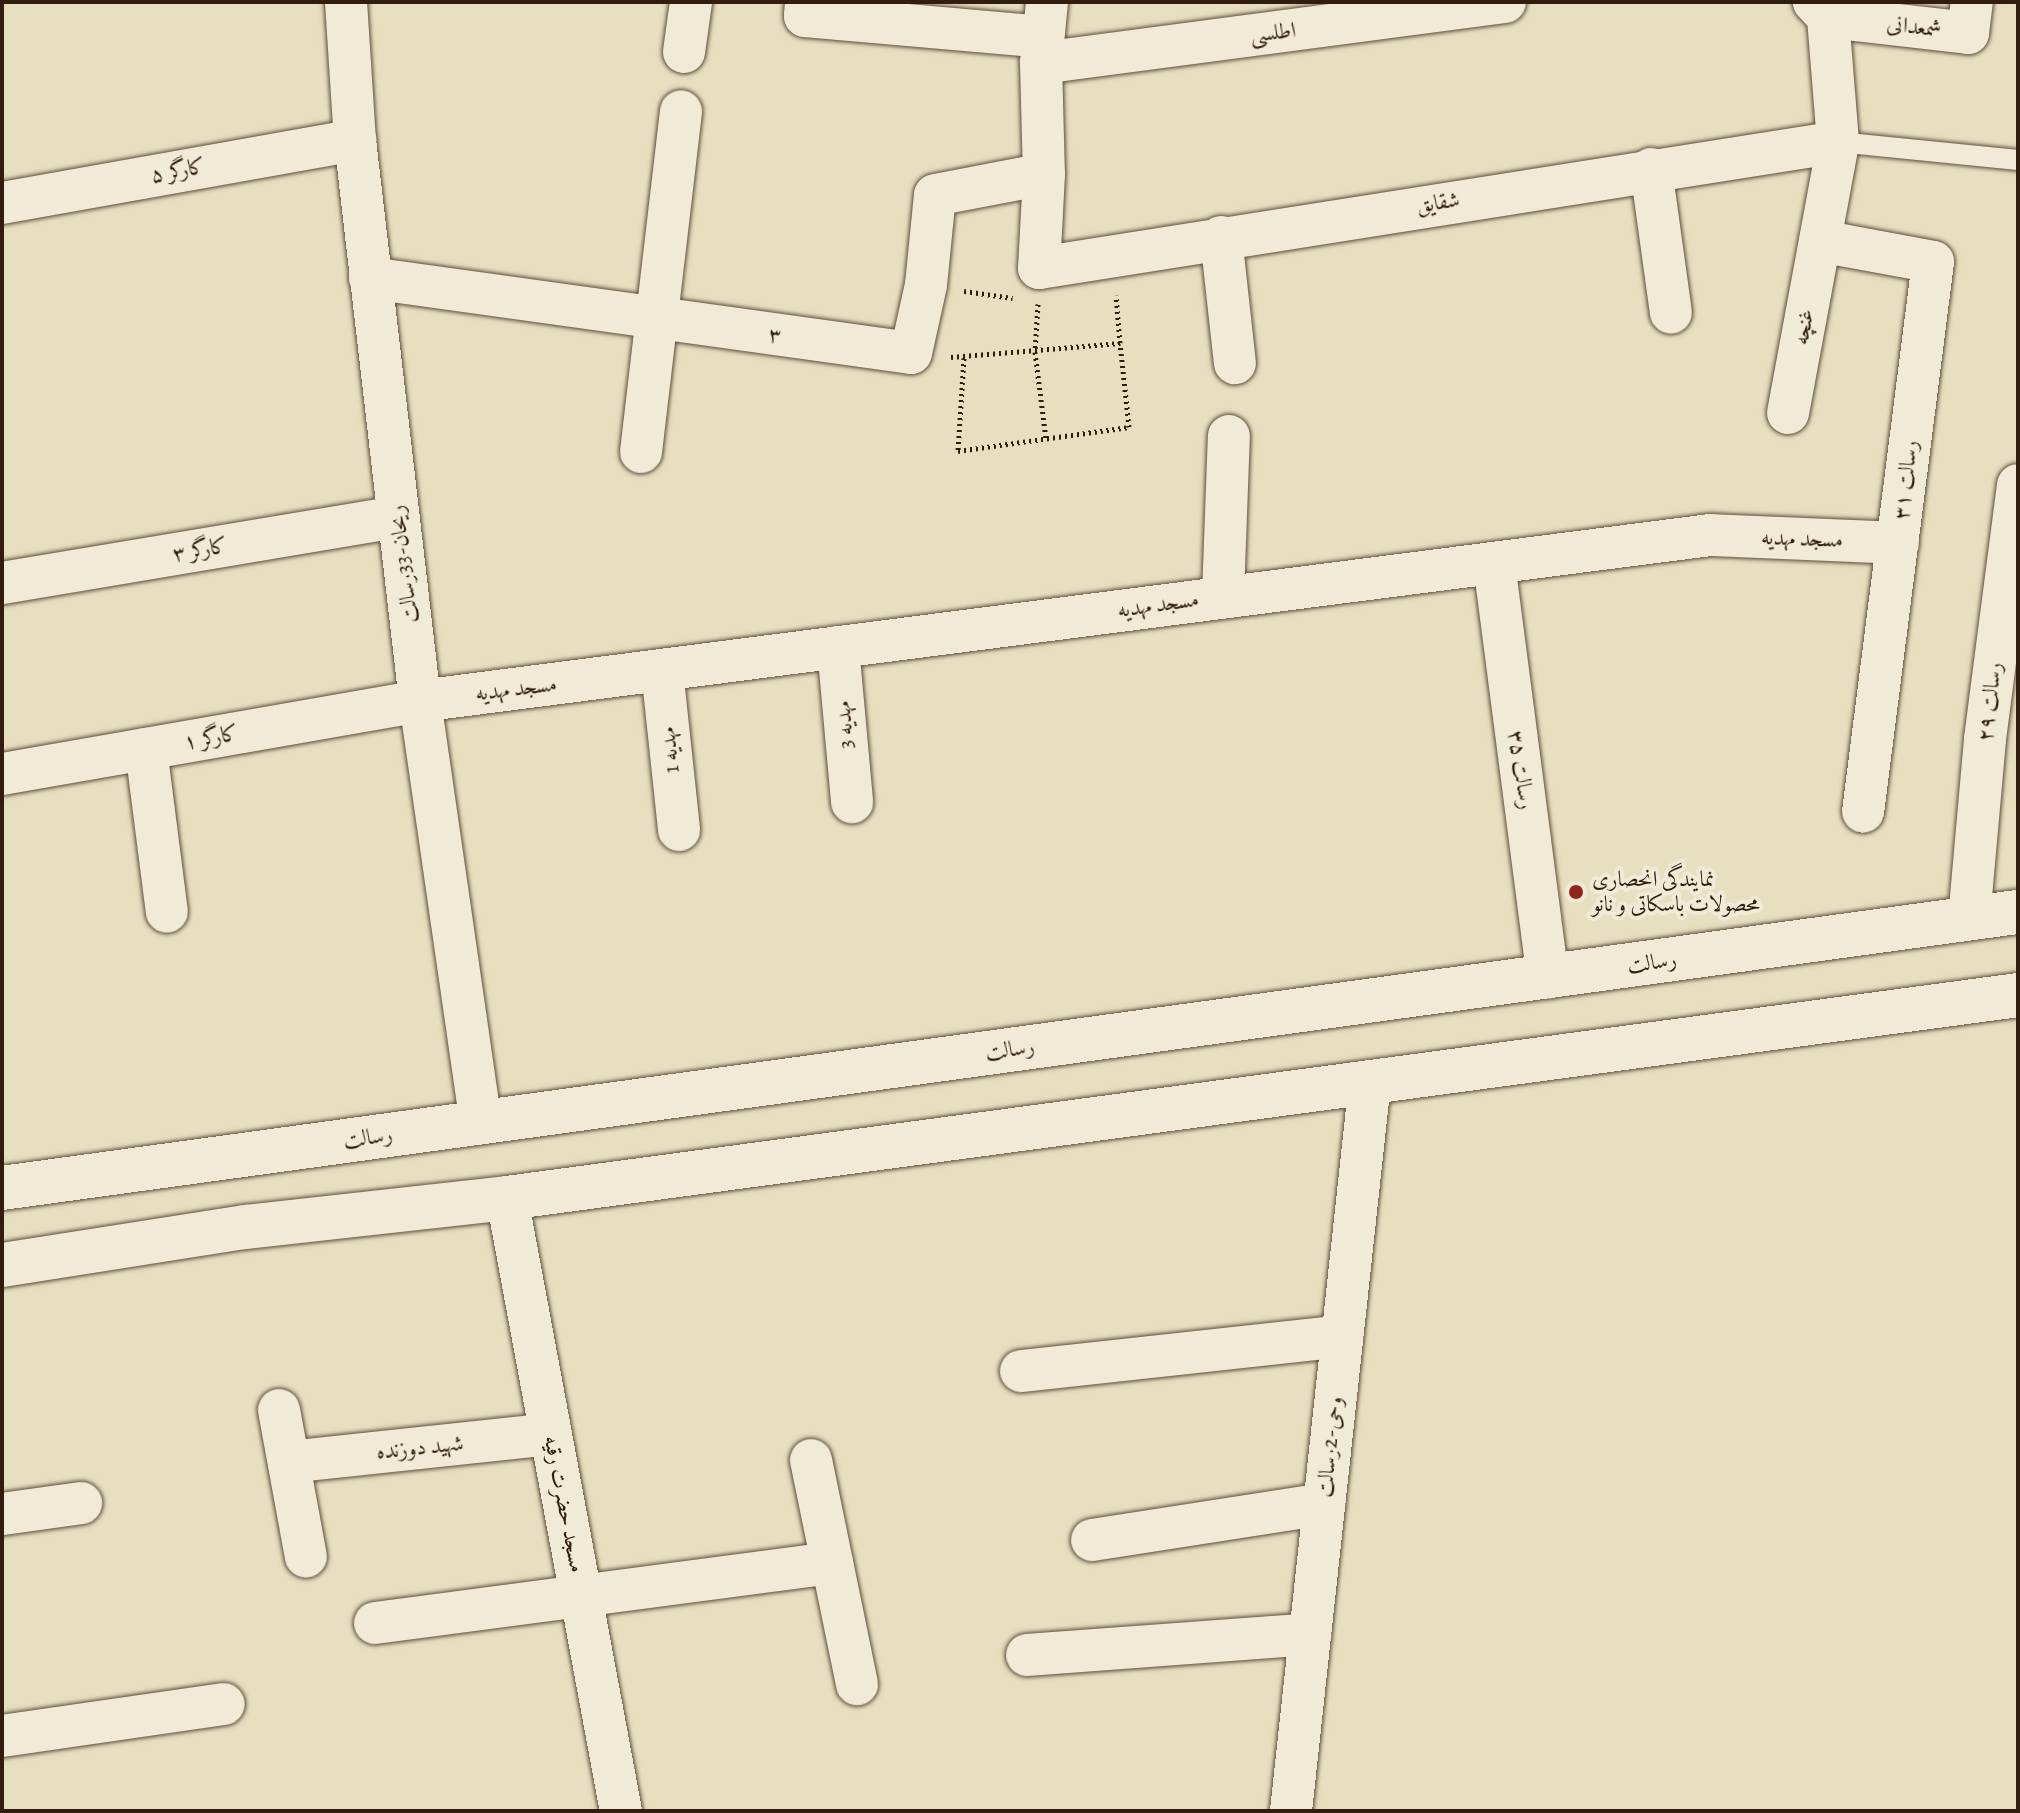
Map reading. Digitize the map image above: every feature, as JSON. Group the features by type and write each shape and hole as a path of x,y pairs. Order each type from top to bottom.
{"main road":[{"name":"رسالت","path":"3,1188 2018,912"},
{"path":"2,1265 246,1227 507,1198 2018,995"}],"street":[{"name":"ریحان-33رسالت","path":"346,2 355,140 420,701 481,1123"},
{"path":"684,52 691,2"},
{"name":"اطلسی","path":"806,2 805,16 1044,34 1505,2"},
{"name":"شمعدانی","path":"1821,9 1968,33 1972,2"},
{"name":"غنچه","path":"1788,413 1838,142 1821,9"},
{"path":"1038,285 1044,174 1044,34"},
{"path":"641,452 681,111"},
{"name":"کارگر ۵","path":"2,203 355,140"},
{"name":"شقایق","path":"1038,285 1113,254 1838,142"},
{"path":"1651,169 1671,313"},
{"path":"911,353 926,285 935,195 1044,174"},
{"path":"1221,237 1235,363"},
{"name":"رسالت ۳۱","path":"1820,241 1933,262 1863,812"},
{"name":"۳","path":"370,278 911,353"},
{"path":"1223,596 1229,436"},
{"name":"رسالت ۲۹","path":"1969,919 2002,740 2018,485"},
{"name":"کارگر ۳","path":"2,583 398,517"},
{"name":"مسجد مهدیه","path":"420,701 1710,535 1898,543"},
{"name":"رسالت ۳۵","path":"1494,563 1548,977"},
{"name":"مهدیه 3","path":"838,647 852,802"},
{"name":"مهدیه 1","path":"662,670 679,830"},
{"name":"کارگر ۱","path":"2,774 420,701"},
{"path":"146,749 167,912"},
{"name":"وحی-2رسالت","path":"1291,1811 1370,1082"},
{"name":"مسجد حضرت رقیه","path":"507,1198 621,1811"},
{"path":"1021,1371 1342,1336"},
{"path":"279,1410 306,1557"},
{"name":"شهید دوزنده","path":"289,1462 551,1434"},
{"path":"811,1460 857,1684"},
{"path":"2,1514 81,1503"},
{"path":"1092,1540 1324,1504"},
{"path":"375,1623 832,1563"},
{"path":"1027,1655 1310,1634"},
{"path":"2,1736 224,1704"}],"lane":[{"path":"1838,142 2018,160"}],"path":[{"path":"964,358 958,451 1129,427 1113,254"},
{"path":"926,285 1038,285 1035,352 1046,439"},
{"path":"911,353 964,358 1120,343"}],"place":[{"name":"نمایندگی انحصاری محصولات باسکاتی و نانو","path":"1576,892"}]}
